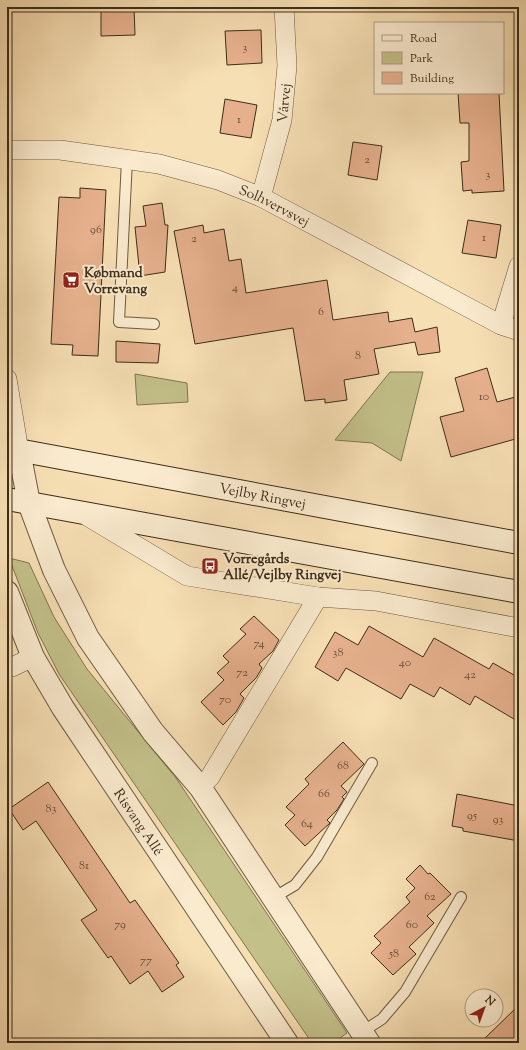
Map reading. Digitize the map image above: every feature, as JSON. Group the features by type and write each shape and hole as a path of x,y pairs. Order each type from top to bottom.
{"street":[{"name":"Vårvej","path":"261,197 282,120 287,66 284,7"},
{"name":"Solhvervsvej","path":"7,150 60,150 159,164 218,180 261,197 501,325 519,331"},
{"path":"501,325 519,266"},
{"path":"7,379 13,450 29,503 54,570 88,638 153,732 200,787 366,1037"},
{"name":"Vejlby Ringvej","path":"13,450 519,543"},
{"path":"7,499 519,592"},
{"path":"85,514 187,576 318,597 376,601 519,628"},
{"name":"Risvang Allé","path":"7,592 33,657 67,715 287,1043"},
{"path":"200,787 210,777 318,597"},
{"path":"7,667 12,667 33,657"}],"lane":[{"path":"127,160 119,322 154,324"},
{"path":"273,898 295,885 318,857 372,763"},
{"path":"366,1037 405,992 461,897"}],"green space":[{"path":"390,372 423,372 401,461 372,443 335,440"},
{"path":"135,374 187,383 188,402 137,405"},
{"path":"9,558 29,563 54,617 87,669 176,778 347,1033 333,1043 312,1043 59,674 38,633"}],"building":[{"path":"101,7 134,7 135,35 101,36"},
{"path":"261,30 262,63 227,65 225,31"},
{"path":"458,94 499,94 504,191 472,193 472,190 463,191 461,162 469,161 469,123 460,123"},
{"path":"225,99 257,105 251,138 220,133"},
{"path":"353,142 382,146 377,180 348,175"},
{"path":"80,188 106,190 98,356 72,355 73,345 51,344 59,197 80,198"},
{"path":"162,203 165,225 168,225 165,272 140,276 135,227 146,226 143,206"},
{"path":"468,220 501,225 496,258 462,253"},
{"path":"203,225 204,233 224,229 229,261 241,259 246,293 327,280 333,320 388,312 389,322 412,318 415,332 437,327 440,352 418,355 415,342 374,349 379,374 344,380 347,400 325,403 325,399 305,401 293,328 195,344 174,231"},
{"path":"116,341 160,344 158,363 116,362"},
{"path":"487,368 497,402 519,396 519,438 451,457 440,417 464,411 455,378"},
{"path":"254,616 279,640 273,651 259,664 262,668 256,678 240,694 244,698 236,712 223,725 201,702 224,680 217,673 229,662 223,656 246,634 240,629"},
{"path":"369,626 423,657 434,638 489,669 493,663 519,678 519,722 475,696 470,705 440,687 434,697 410,684 401,699 346,668 338,681 315,667 335,632 358,645"},
{"path":"343,742 364,764 341,786 347,792 342,797 344,799 337,810 327,820 330,823 305,846 285,825 295,815 286,807 309,784 305,779"},
{"path":"48,782 130,903 135,900 179,963 176,965 184,977 162,992 148,971 130,984 111,956 108,958 81,920 97,910 36,821 23,830 9,809"},
{"path":"457,794 519,806 519,841 463,831 463,828 452,826"},
{"path":"420,865 451,894 427,916 434,923 409,947 416,954 393,975 371,953 381,943 374,936 410,902 406,897 415,888 406,879"},
{"path":"519,1005 519,1043 480,1043 495,1028 504,1028 504,1020"}],"place":[{"name":"Købmand Vorrevang","path":"71,280"},
{"name":"Vorregårds Allé/Vejlby Ringvej","path":"210,566"}]}
